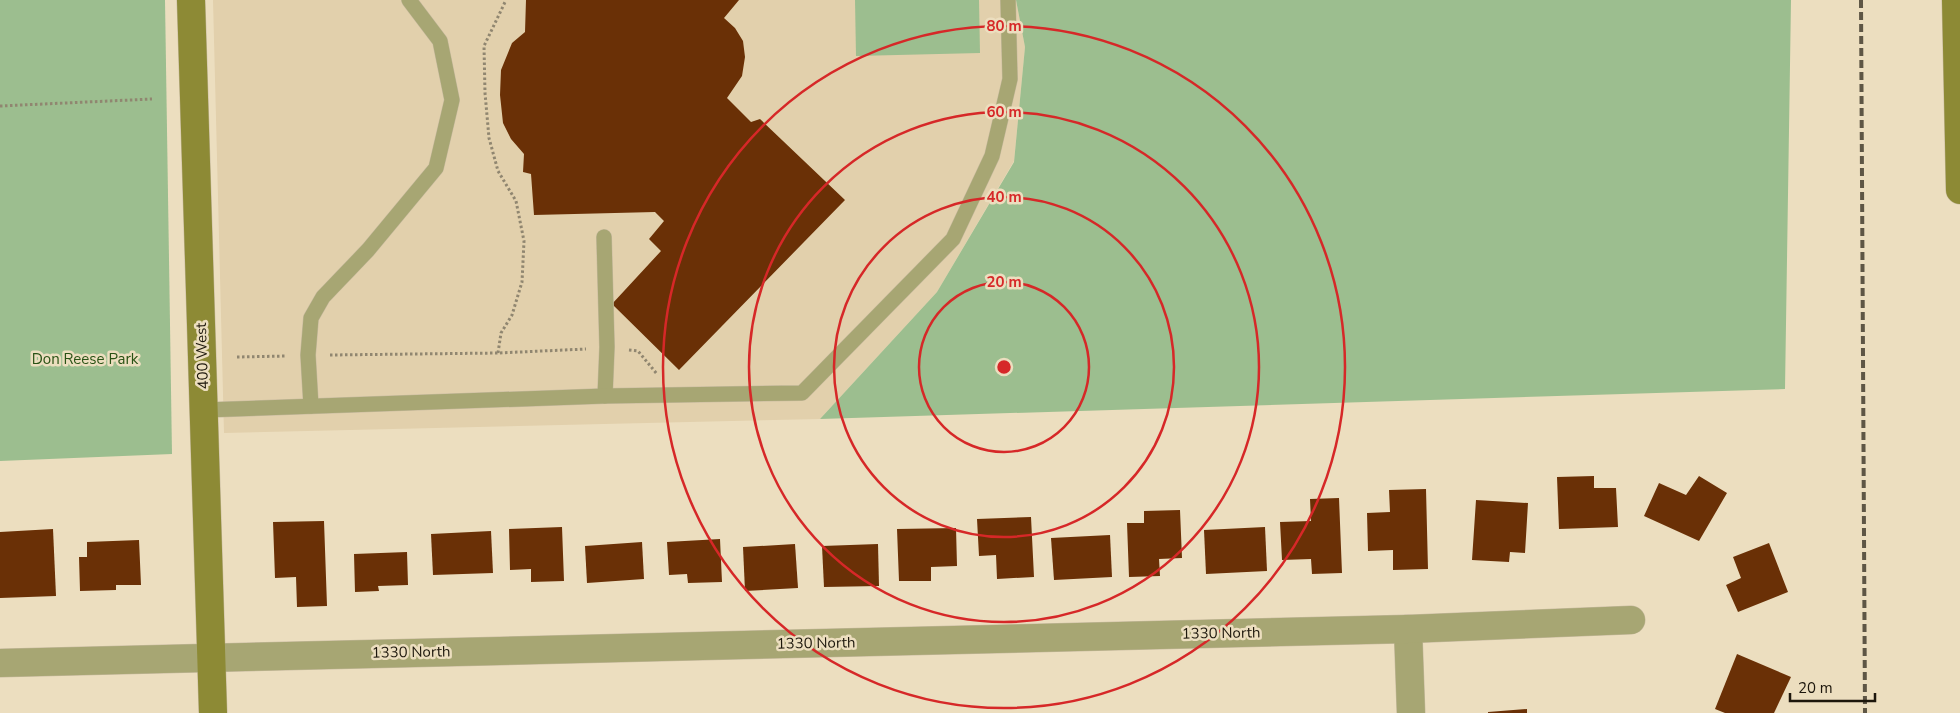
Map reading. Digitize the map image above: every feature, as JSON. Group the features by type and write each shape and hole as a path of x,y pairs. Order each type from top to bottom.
{"street":[{"name":"400 West","path":"191,0 213,713"},
{"path":"1956,0 1960,190"},
{"name":"1330 North","path":"0,663 212,656 1408,629 1631,620"},
{"path":"1408,629 1411,713"}],"lane":[{"path":"311,406 308,355 311,318 323,297 368,250 436,168 452,100 440,42 409,0"},
{"path":"204,410 605,396 802,393 953,239 992,156 1010,79 1008,0"},
{"path":"604,237 607,347 605,396"}],"path":[{"path":"498,353 501,333 512,315 522,282 524,241 516,201 498,170 490,138 485,93 484,46 506,0"},
{"path":"0,106 152,99"},
{"path":"327,355 498,353 568,351 607,347 638,351 674,395"},
{"path":"237,356 294,355"}],"shaded area":[{"path":"213,0 1016,0 1025,47 1014,161 937,292 820,419 224,433"}],"green space":[{"name":"Don Reese Park","path":"0,0 165,0 172,454 0,461"},
{"path":"855,0 979,0 980,53 856,56"},
{"path":"1016,0 1791,0 1785,389 820,419 937,292 1014,162 1025,47"}],"building":[{"path":"526,0 739,0 724,18 735,28 743,41 745,57 742,76 727,98 751,122 760,119 845,200 679,370 612,304 661,251 649,239 664,221 655,212 534,215 531,174 523,172 524,154 511,139 503,123 500,95 501,70 512,43 525,32"},
{"path":"1594,476 1594,488 1616,488 1618,527 1559,529 1557,477"},
{"path":"1699,476 1727,493 1699,541 1644,516 1659,483 1686,495"},
{"path":"1426,489 1428,569 1393,570 1393,550 1368,551 1367,513 1390,512 1389,490"},
{"path":"1339,498 1342,573 1312,574 1311,559 1282,560 1280,522 1311,521 1310,499"},
{"path":"1476,500 1528,503 1525,553 1510,552 1509,562 1472,560"},
{"path":"1180,510 1182,558 1159,559 1160,576 1129,577 1127,523 1144,523 1144,511"},
{"path":"1031,517 1034,577 997,579 996,555 979,556 977,519"},
{"path":"324,521 327,606 297,607 296,577 275,578 273,522"},
{"path":"562,527 564,581 531,582 531,569 510,570 509,529"},
{"path":"1265,527 1267,571 1206,574 1204,530"},
{"path":"956,528 957,566 931,567 931,581 899,581 897,529"},
{"path":"53,529 56,596 0,598 0,532"},
{"path":"491,531 493,573 433,575 431,534"},
{"path":"1110,535 1112,577 1054,580 1051,538"},
{"path":"720,539 722,582 688,583 687,574 669,575 667,542"},
{"path":"139,540 141,585 116,585 116,590 80,591 79,557 87,557 87,542"},
{"path":"642,542 644,579 587,583 585,546"},
{"path":"1769,543 1788,592 1738,612 1726,585 1741,578 1733,557"},
{"path":"795,544 798,588 745,591 743,547"},
{"path":"878,544 879,586 824,587 822,546"},
{"path":"407,552 408,585 378,586 379,591 355,592 354,554"},
{"path":"1737,654 1791,677 1774,713 1725,713 1715,709"},
{"path":"1527,709 1527,713 1488,713 1488,712"}],"railway":[{"path":"1861,0 1865,713"}]}
